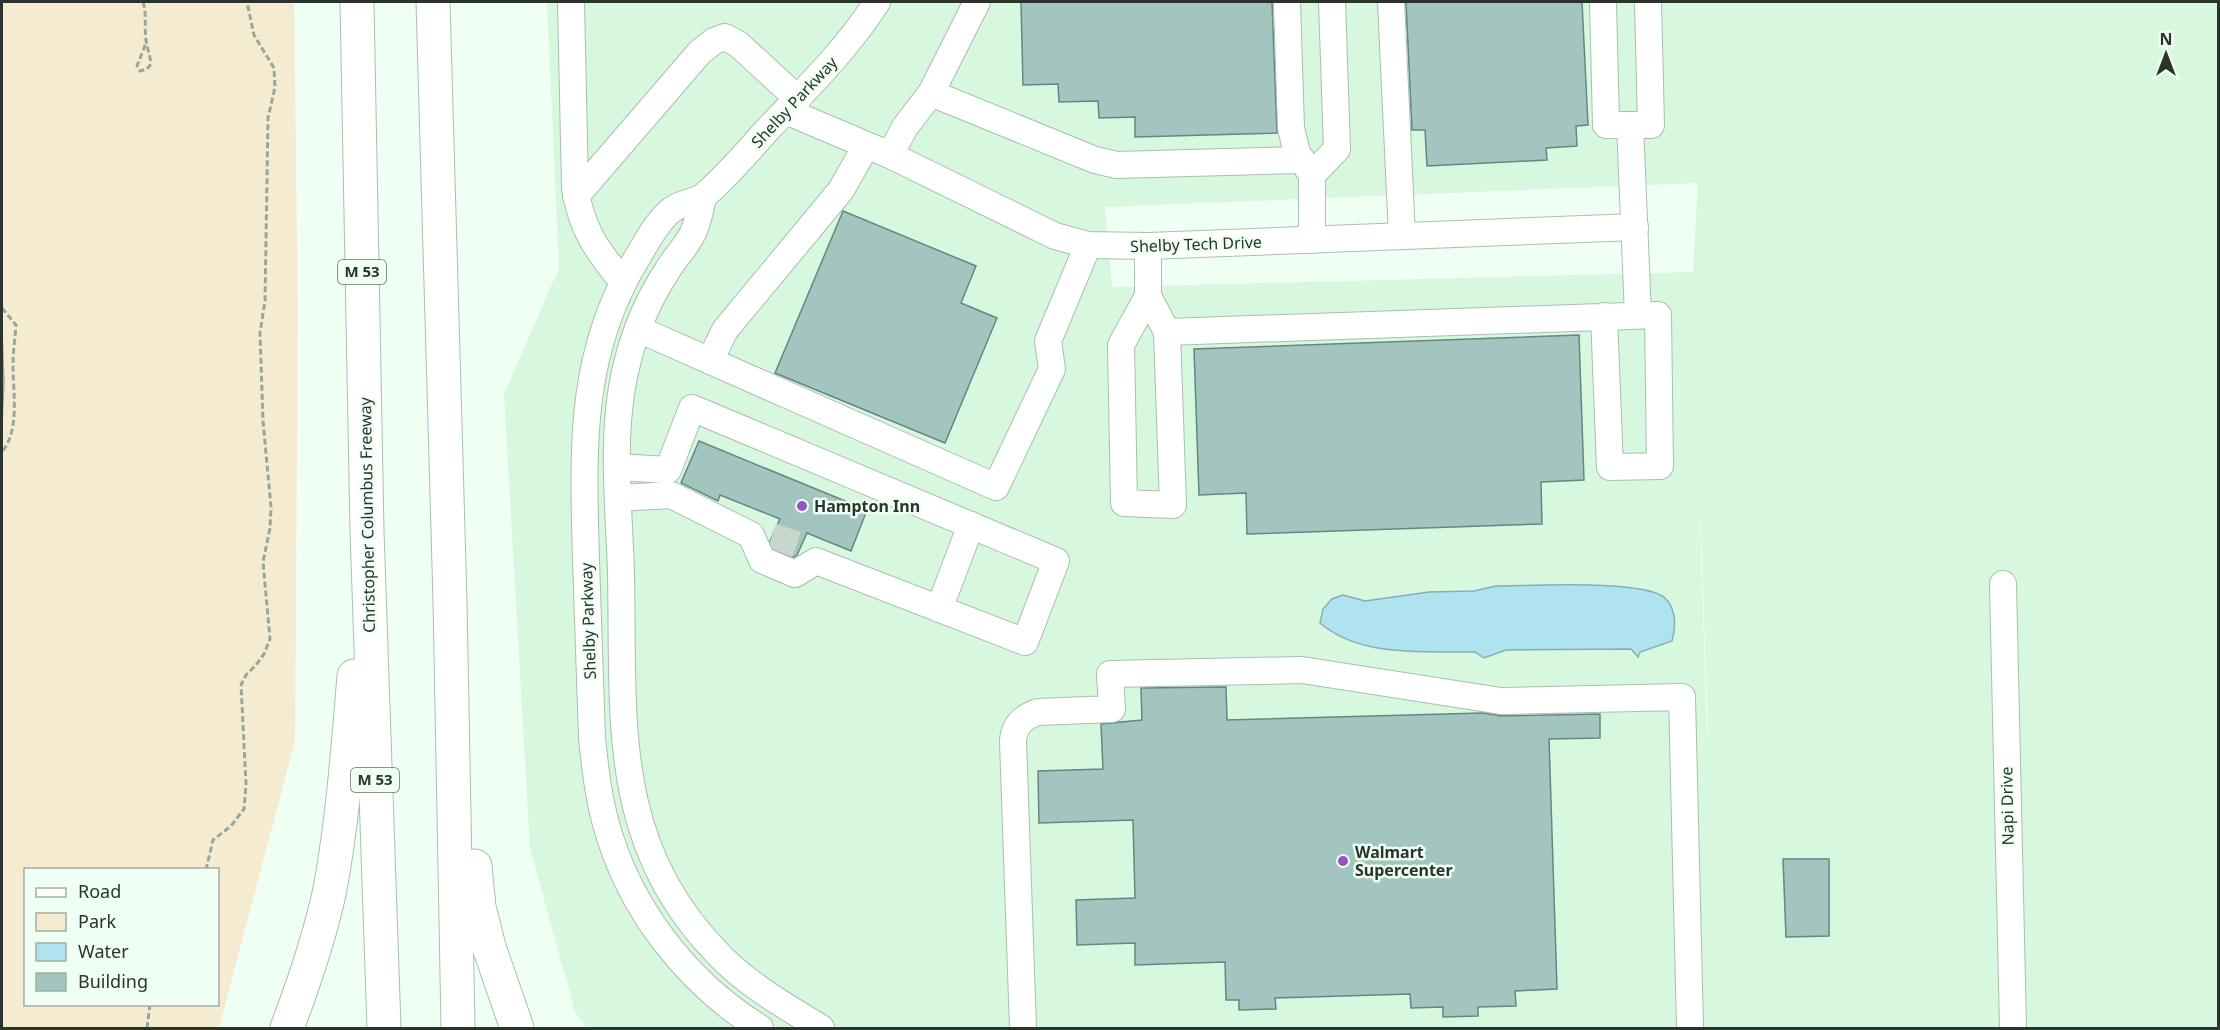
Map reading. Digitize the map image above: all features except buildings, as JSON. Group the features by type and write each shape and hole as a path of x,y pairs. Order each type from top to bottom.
{"highway":[{"name":"Christopher Columbus Freeway","path":"357,2 367,531 384,1029"},
{"path":"433,2 450,601 458,1029"},
{"path":"287,1029 311,962 331,879 343,802 367,531"},
{"path":"450,601 478,907 503,992 517,1029"}],"street":[{"path":"571,2 576,196 579,214 590,239 623,282"},
{"name":"Shelby Parkway","path":"760,1029 696,979 658,932 625,876 606,823 595,772 592,738 585,537 585,428 591,375 603,328 623,282 650,236 670,210 704,197 848,44 877,2"},
{"path":"710,361 725,330 841,190 878,151 905,127 931,93 977,2"},
{"path":"1287,2 1291,128 1297,153 1307,168 1312,240"},
{"path":"931,93 1095,160 1117,165 1307,168 1337,149 1332,2"},
{"path":"1391,2 1402,236"},
{"path":"1603,2 1606,125 1651,124 1648,2"},
{"name":"Shelby Tech Drive","path":"576,196 700,52 714,41 725,37 738,44 792,105 878,151 1055,236 1088,245 1148,246 1635,227"},
{"path":"1630,124 1638,315"},
{"name":"Shelby Parkway","path":"704,197 695,230 655,290 638,329 627,362 620,402 618,467 627,764 641,829 651,856 664,882 700,934 723,959 770,996 821,1029"},
{"path":"638,329 996,487 1053,369 1048,341 1088,245"},
{"path":"1148,246 1148,296 1167,332 1173,505 1124,503 1121,345 1148,296"},
{"path":"1167,332 1604,316 1658,315 1660,466 1610,467 1604,316"},
{"path":"591,375 610,380 620,402"},
{"path":"619,498 671,495 762,535 762,560 795,574 809,554 939,609 1025,642 1056,561 692,408 668,470 671,495"},
{"path":"618,467 668,470"},
{"path":"939,609 971,525"},
{"name":"Napi Drive","path":"2002,584 2013,1029"},
{"path":"1023,1029 1013,741 1013,733 1018,723 1026,716 1038,712 1112,709 1110,674 1302,670 1501,701 1682,697 1690,1029"}],"path":[{"path":"143,2 146,10 146,43 137,66 140,71 147,69 151,64 146,43"},
{"path":"206,868 213,840 231,825 244,809 246,784 241,685 246,675 264,654 270,639 263,562 270,528 271,507 263,421 260,333 265,301 268,118 275,87 274,68 254,35 247,2"},
{"path":"2,308 16,324 13,364 14,420 2,452"},
{"path":"147,1029 150,1006"}],"shaded area":[{"path":"547,2 2218,2 2218,1028 587,1028 575,1012 530,848 504,394 559,268","holes":["1698,183 1693,272 1112,287 1105,207","1700,499 1708,735 1707,736 1701,554"]}],"green space":[{"path":"2,2 294,2 298,312 295,741 219,1028 2,1028"}],"water":[{"path":"2,330 4,383 2,424"},
{"path":"1585,585 1635,588 1653,592 1665,598 1674,613 1672,641 1640,652 1638,657 1631,649 1506,650 1484,658 1475,652 1414,652 1374,647 1336,634 1320,623 1323,609 1332,599 1343,595 1365,601 1429,592 1474,591 1496,586"}],"tunnel":[{"path":"772,536 801,546"}],"place":[{"name":"Hampton Inn","path":"802,506"},
{"name":"Walmart Supercenter","path":"1343,861"}]}
